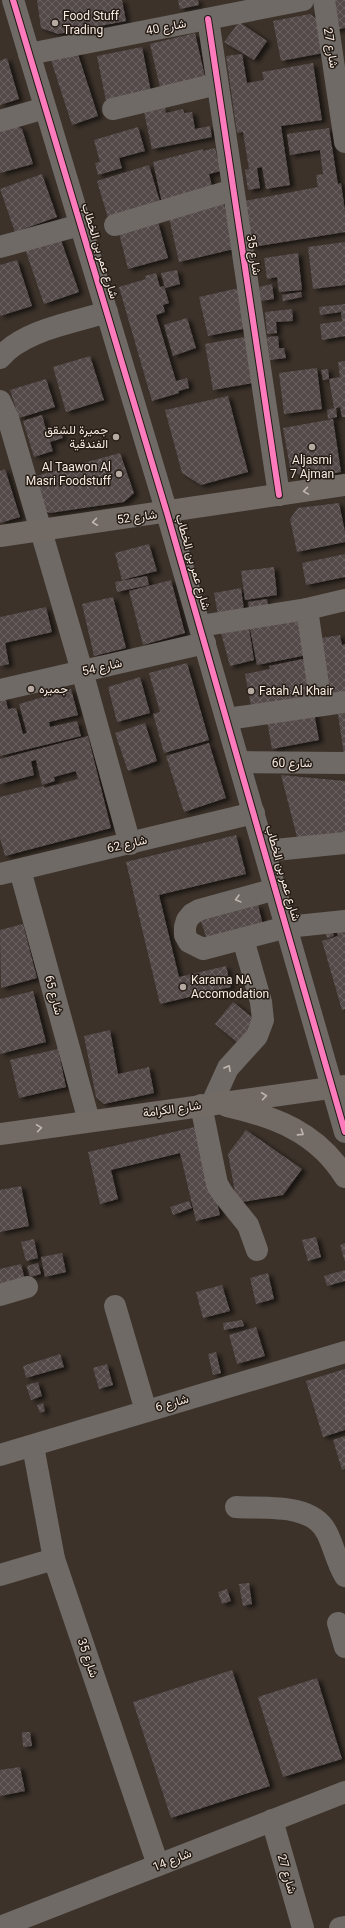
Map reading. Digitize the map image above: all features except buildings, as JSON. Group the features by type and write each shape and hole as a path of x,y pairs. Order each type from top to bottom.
{"main road":[{"name":"شارع 52","path":"0,536 167,513 345,485"},
{"name":"شارع الكرامة","path":"0,1134 339,1086"},
{"path":"206,1104 268,1116 286,1124 317,1144 330,1157 345,1177"}],"street":[{"name":"شارع عمر بن الخطاب","path":"13,0 167,513 287,927 339,1086 345,1132"},
{"name":"شارع 40","path":"29,54 303,0"},
{"name":"شارع 27","path":"324,0 345,142"},
{"name":"شارع 35","path":"208,19 279,495"},
{"path":"113,109 217,84"},
{"path":"0,121 45,108"},
{"path":"115,226 233,190"},
{"path":"0,247 80,225"},
{"path":"0,358 16,343 29,336 107,312"},
{"path":"0,401 8,418 82,672 130,844"},
{"name":"شارع 54","path":"0,690 82,672 202,635 345,600"},
{"path":"307,609 321,705"},
{"path":"227,719 345,702"},
{"name":"شارع 60","path":"239,762 345,763"},
{"name":"شارع 62","path":"10,872 254,813"},
{"path":"265,851 345,843"},
{"name":"شارع 65","path":"10,872 89,1121"},
{"path":"276,889 199,910 192,914 187,920 184,927 185,935 189,942 196,947 203,949 287,927 345,920"},
{"path":"243,939 261,1002 263,1020 257,1036 228,1068 206,1104 217,1184 223,1194 248,1225 257,1250"},
{"path":"0,1295 27,1287"},
{"path":"115,1306 146,1411"},
{"name":"شارع 6","path":"0,1455 345,1352"},
{"name":"شارع 35","path":"33,1446 54,1559 158,1865"},
{"path":"236,1507 287,1510 309,1515 326,1530 345,1576"},
{"path":"0,1575 54,1559"},
{"path":"338,1623 345,1647"},
{"name":"شارع 14","path":"0,1927 43,1920 158,1865 345,1792"},
{"name":"شارع 27","path":"272,1820 302,1928"},
{"path":"340,1928 345,1927"}],"cycle path":[{"path":"13,0 167,513 345,1132"},
{"path":"208,19 279,495"}],"place":[{"name":"Food Stuff Trading","path":"55,23"},
{"name":"جميرة للشقق الفندقية","path":"116,437"},
{"name":"Aljasmi 7 Ajman","path":"312,447"},
{"name":"Al Taawon Al Masri Foodstuff","path":"119,474"},
{"name":"جميره","path":"31,689"},
{"name":"Fatah Al Khair","path":"251,691"},
{"name":"Karama NA Accomodation","path":"183,987"}]}
